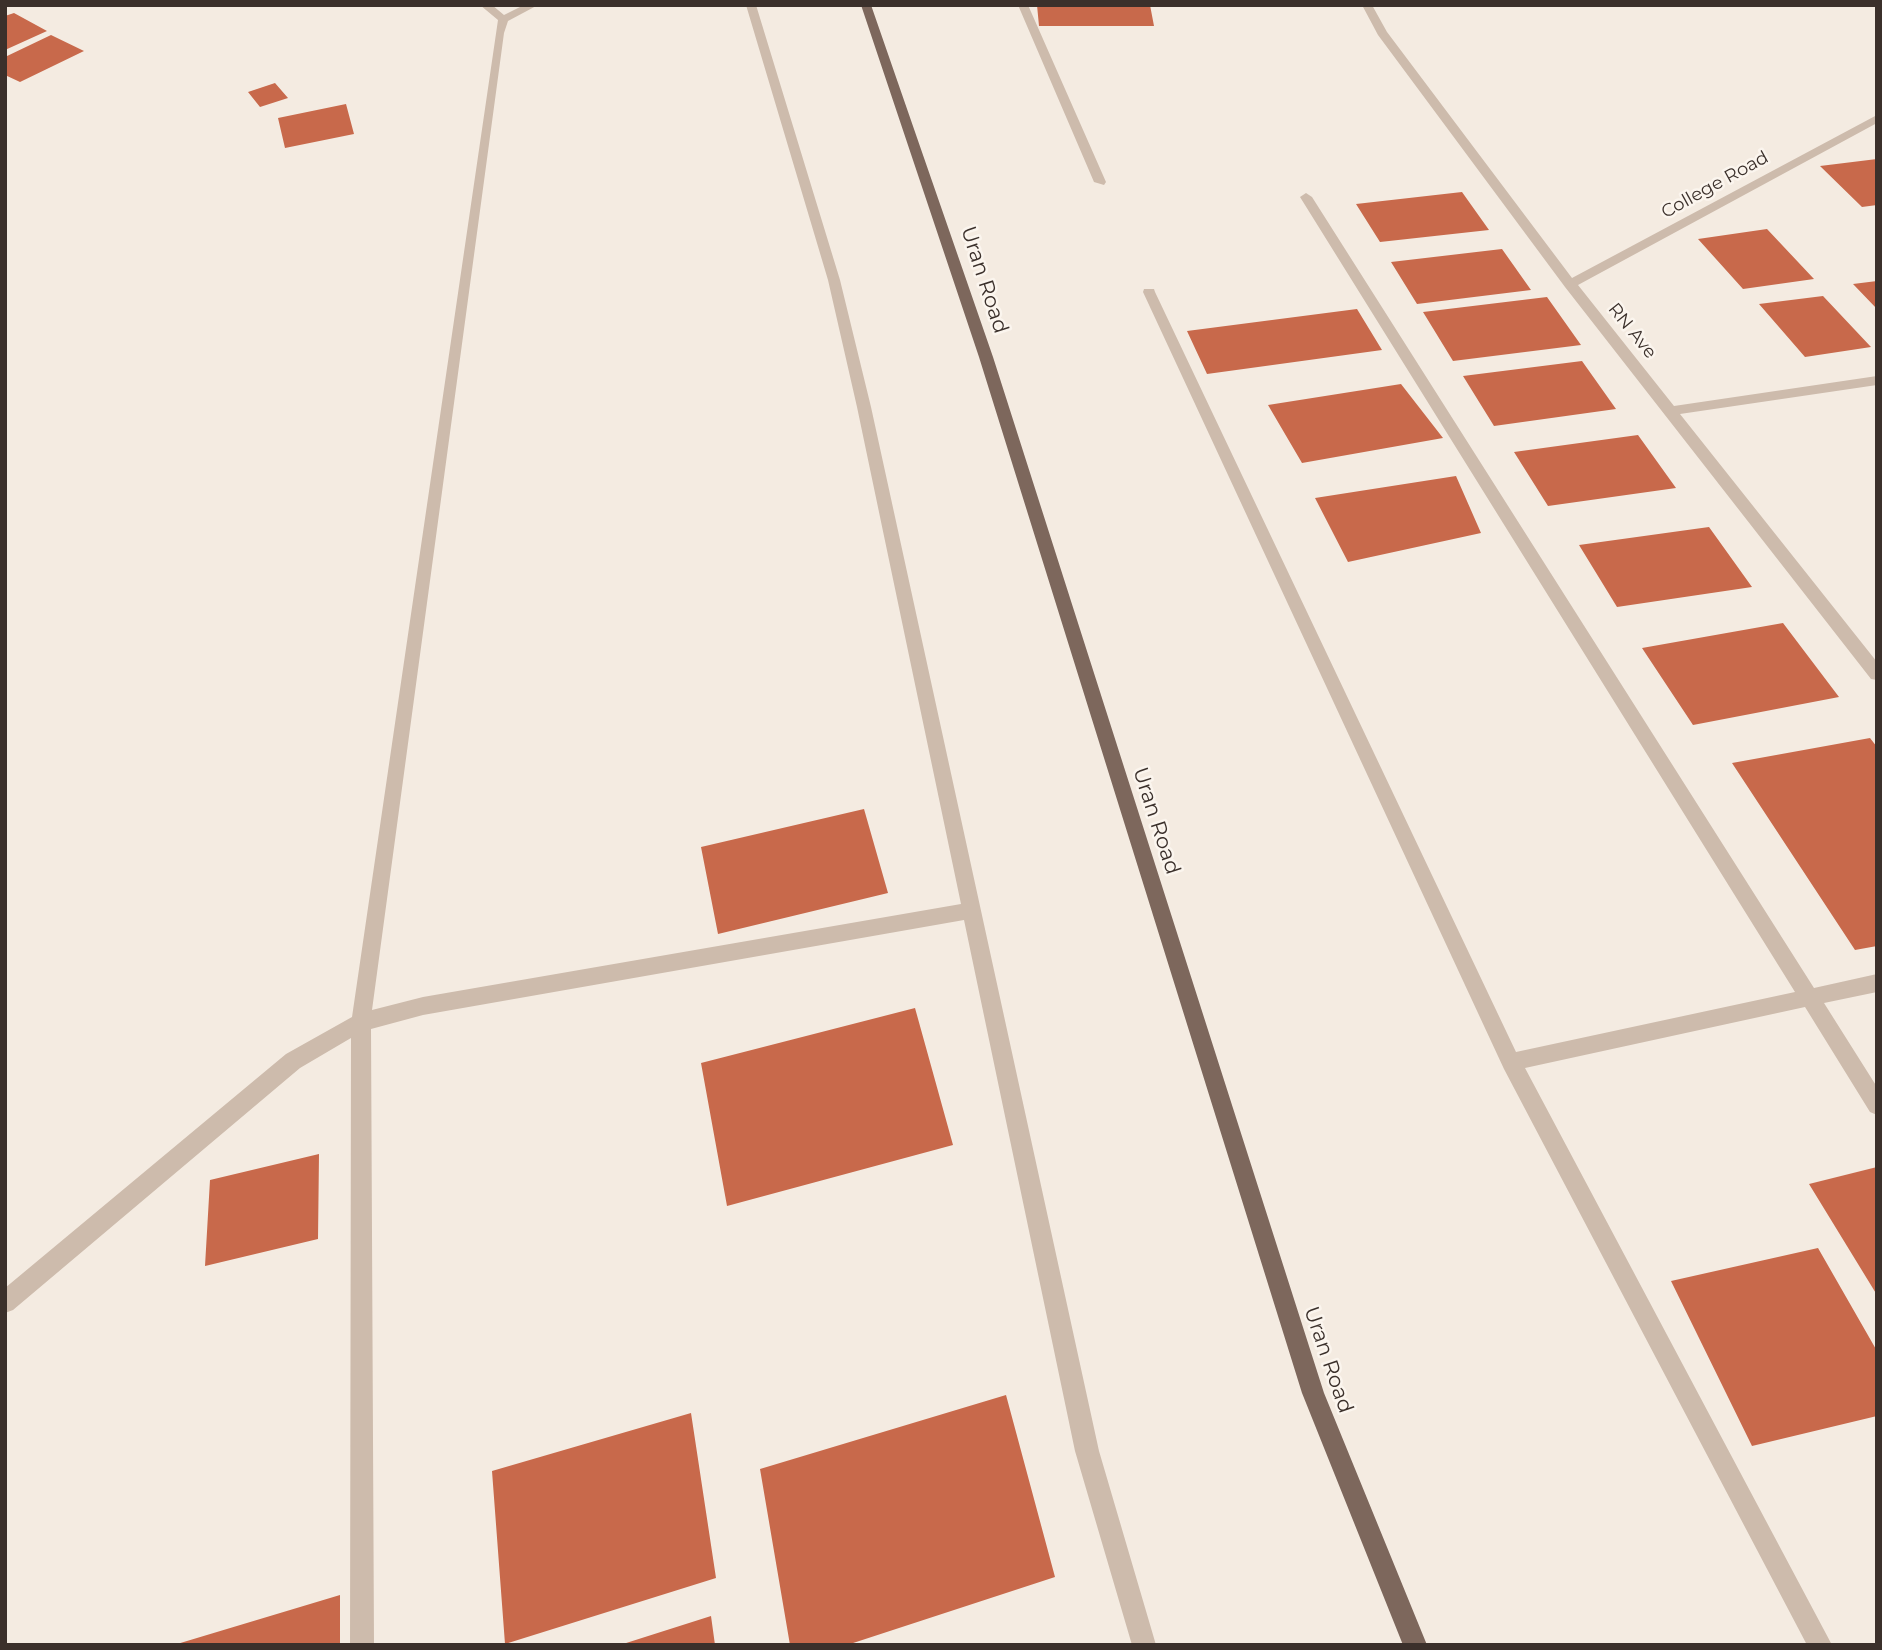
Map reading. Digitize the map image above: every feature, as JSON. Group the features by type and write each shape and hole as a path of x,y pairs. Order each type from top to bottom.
{"main road":[{"name":"Uran Road","path":"866,5 986,358 1313,1393 1415,1645"}],"street":[{"path":"485,5 503,19"},
{"path":"503,19 533,5"},
{"path":"751,5 834,280 864,407 1087,1451 1144,1645"},
{"path":"1023,5 1100,182"},
{"name":"RN Ave","path":"1367,5 1382,33 1570,284 1877,674"},
{"path":"362,1645 361,1022 503,19"},
{"name":"College Road","path":"1570,284 1877,118"},
{"path":"1864,123 1877,134"},
{"path":"1306,197 1807,998 1877,1105"},
{"path":"1149,292 1511,1062 1820,1645"},
{"path":"1671,411 1877,380"},
{"path":"5,1302 293,1061 361,1022 423,1006 971,910"},
{"path":"1511,1062 1877,983"}],"building":[{"path":"1037,5 1150,5 1154,26 1039,26"},
{"path":"14,13 47,31 5,50 5,16"},
{"path":"51,35 84,51 20,82 5,75 5,57"},
{"path":"275,83 288,98 260,107 248,92"},
{"path":"346,104 354,134 285,148 278,118"},
{"path":"1877,159 1877,205 1862,207 1820,166"},
{"path":"1462,192 1489,230 1380,242 1356,204"},
{"path":"1767,229 1814,279 1743,289 1698,239"},
{"path":"1502,249 1531,290 1417,304 1391,262"},
{"path":"1877,281 1877,309 1853,284"},
{"path":"1823,296 1871,347 1805,357 1759,304"},
{"path":"1547,297 1581,345 1453,361 1423,312"},
{"path":"1357,309 1382,350 1207,374 1187,331"},
{"path":"1582,361 1616,409 1494,426 1463,376"},
{"path":"1401,384 1443,438 1302,463 1268,405"},
{"path":"1638,435 1676,488 1548,506 1514,452"},
{"path":"1456,476 1481,533 1348,562 1315,498"},
{"path":"1709,527 1752,587 1617,607 1579,545"},
{"path":"1783,623 1839,697 1693,725 1642,648"},
{"path":"1870,738 1877,747 1877,946 1855,950 1732,763"},
{"path":"864,809 888,893 718,934 701,847"},
{"path":"915,1008 953,1145 727,1206 701,1063"},
{"path":"319,1154 318,1239 205,1266 210,1180"},
{"path":"1877,1167 1877,1295 1809,1184"},
{"path":"1818,1248 1877,1351 1877,1416 1752,1446 1671,1281"},
{"path":"1006,1395 1055,1577 847,1645 790,1645 760,1469"},
{"path":"691,1413 716,1578 505,1644 492,1471"},
{"path":"340,1595 340,1645 177,1645 177,1644"},
{"path":"711,1616 715,1645 623,1645 623,1644"}]}
